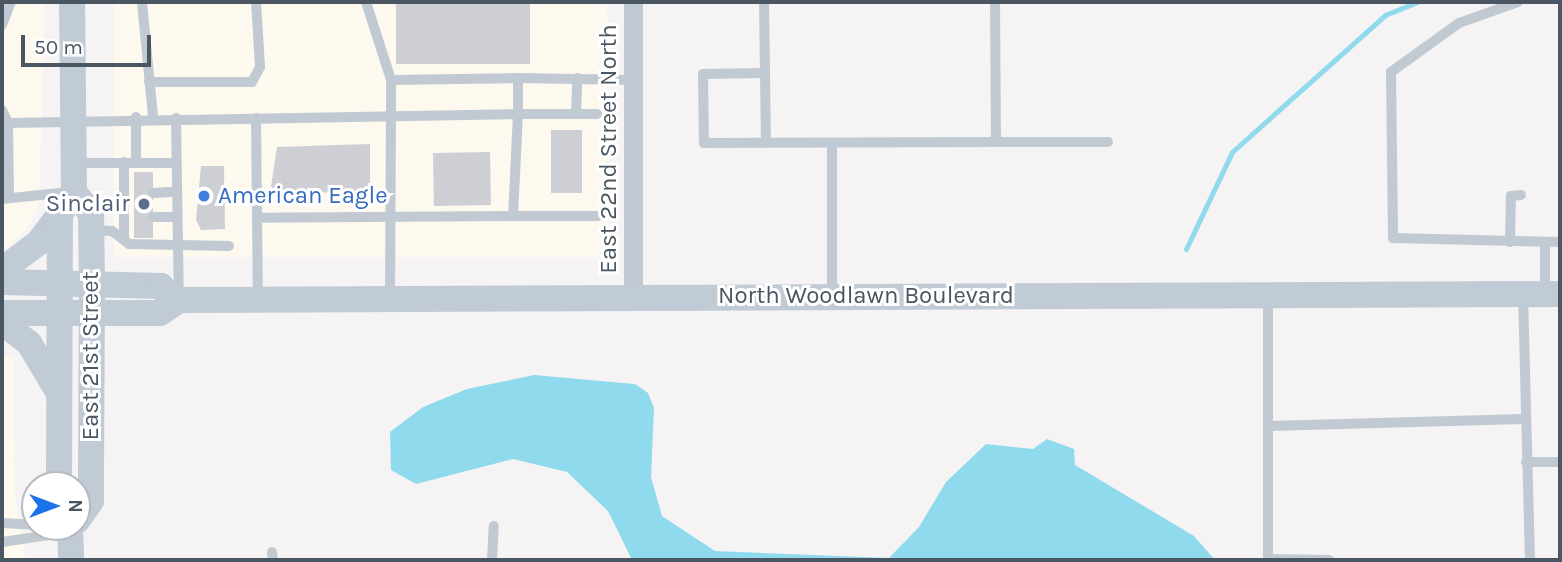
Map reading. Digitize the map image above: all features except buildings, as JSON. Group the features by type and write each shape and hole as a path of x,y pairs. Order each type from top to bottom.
{"main road":[{"path":"59,471 60,284 67,203 74,163 72,2"},
{"path":"2,270 38,243 67,203"},
{"name":"East 21st Street","path":"67,203 89,208 91,230 91,471"},
{"name":"North Woodlawn Boulevard","path":"2,282 161,286 176,300"},
{"name":"North Woodlawn Boulevard","path":"2,313 160,313 176,300 1268,293 1543,294"},
{"path":"2,322 29,343 60,394"},
{"path":"71,560 72,541"}],"street":[{"name":"East 22nd Street North","path":"633,2 633,297"}],"lane":[{"path":"2,25 11,2"},
{"path":"142,2 153,117"},
{"path":"149,82 252,82 260,67 256,2"},
{"path":"366,2 391,80 390,299"},
{"path":"764,2 766,143"},
{"path":"995,2 996,142"},
{"path":"1518,2 1459,23 1418,48 1391,72 1393,238 1560,242"},
{"path":"765,73 703,74 704,143 1108,142"},
{"path":"513,216 518,78"},
{"path":"576,114 577,78"},
{"path":"391,80 633,80"},
{"path":"2,110 8,123 5,197 67,203"},
{"path":"8,123 136,117 390,119 597,114"},
{"path":"136,117 136,162"},
{"path":"176,118 176,300"},
{"path":"256,118 258,299"},
{"path":"832,142 832,296"},
{"path":"124,162 129,193 129,217 124,240"},
{"path":"74,163 175,163"},
{"path":"153,193 175,192"},
{"path":"1510,242 1511,196 1521,195"},
{"path":"257,218 598,216"},
{"path":"153,217 176,217"},
{"path":"91,230 112,231 124,240 229,246"},
{"path":"1530,560 1524,419 1543,294 1545,242"},
{"path":"1268,293 1268,559 1329,560"},
{"path":"1269,426 1524,419"},
{"path":"1526,462 1560,462"},
{"path":"2,523 21,525"},
{"path":"492,560 494,526"},
{"path":"2,542 21,538"}],"shaded area":[{"path":"2,2 45,2 39,203 29,227 2,251"},
{"path":"114,2 607,2 607,257 114,257"},
{"path":"2,357 14,357 15,496 26,560 2,560"}],"water":[{"path":"534,375 635,384 648,393 654,408 651,477 662,516 715,551 889,558 919,527 946,482 986,444 1033,449 1047,439 1074,449 1075,465 1194,536 1215,560 632,560 608,511 567,472 513,459 416,484 391,470 390,432 423,407 467,389"}],"waterway":[{"path":"1186,249 1232,152 1385,15 1418,2"}],"place":[{"name":"American Eagle","path":"204,196"},
{"name":"Sinclair","path":"144,204"}]}
